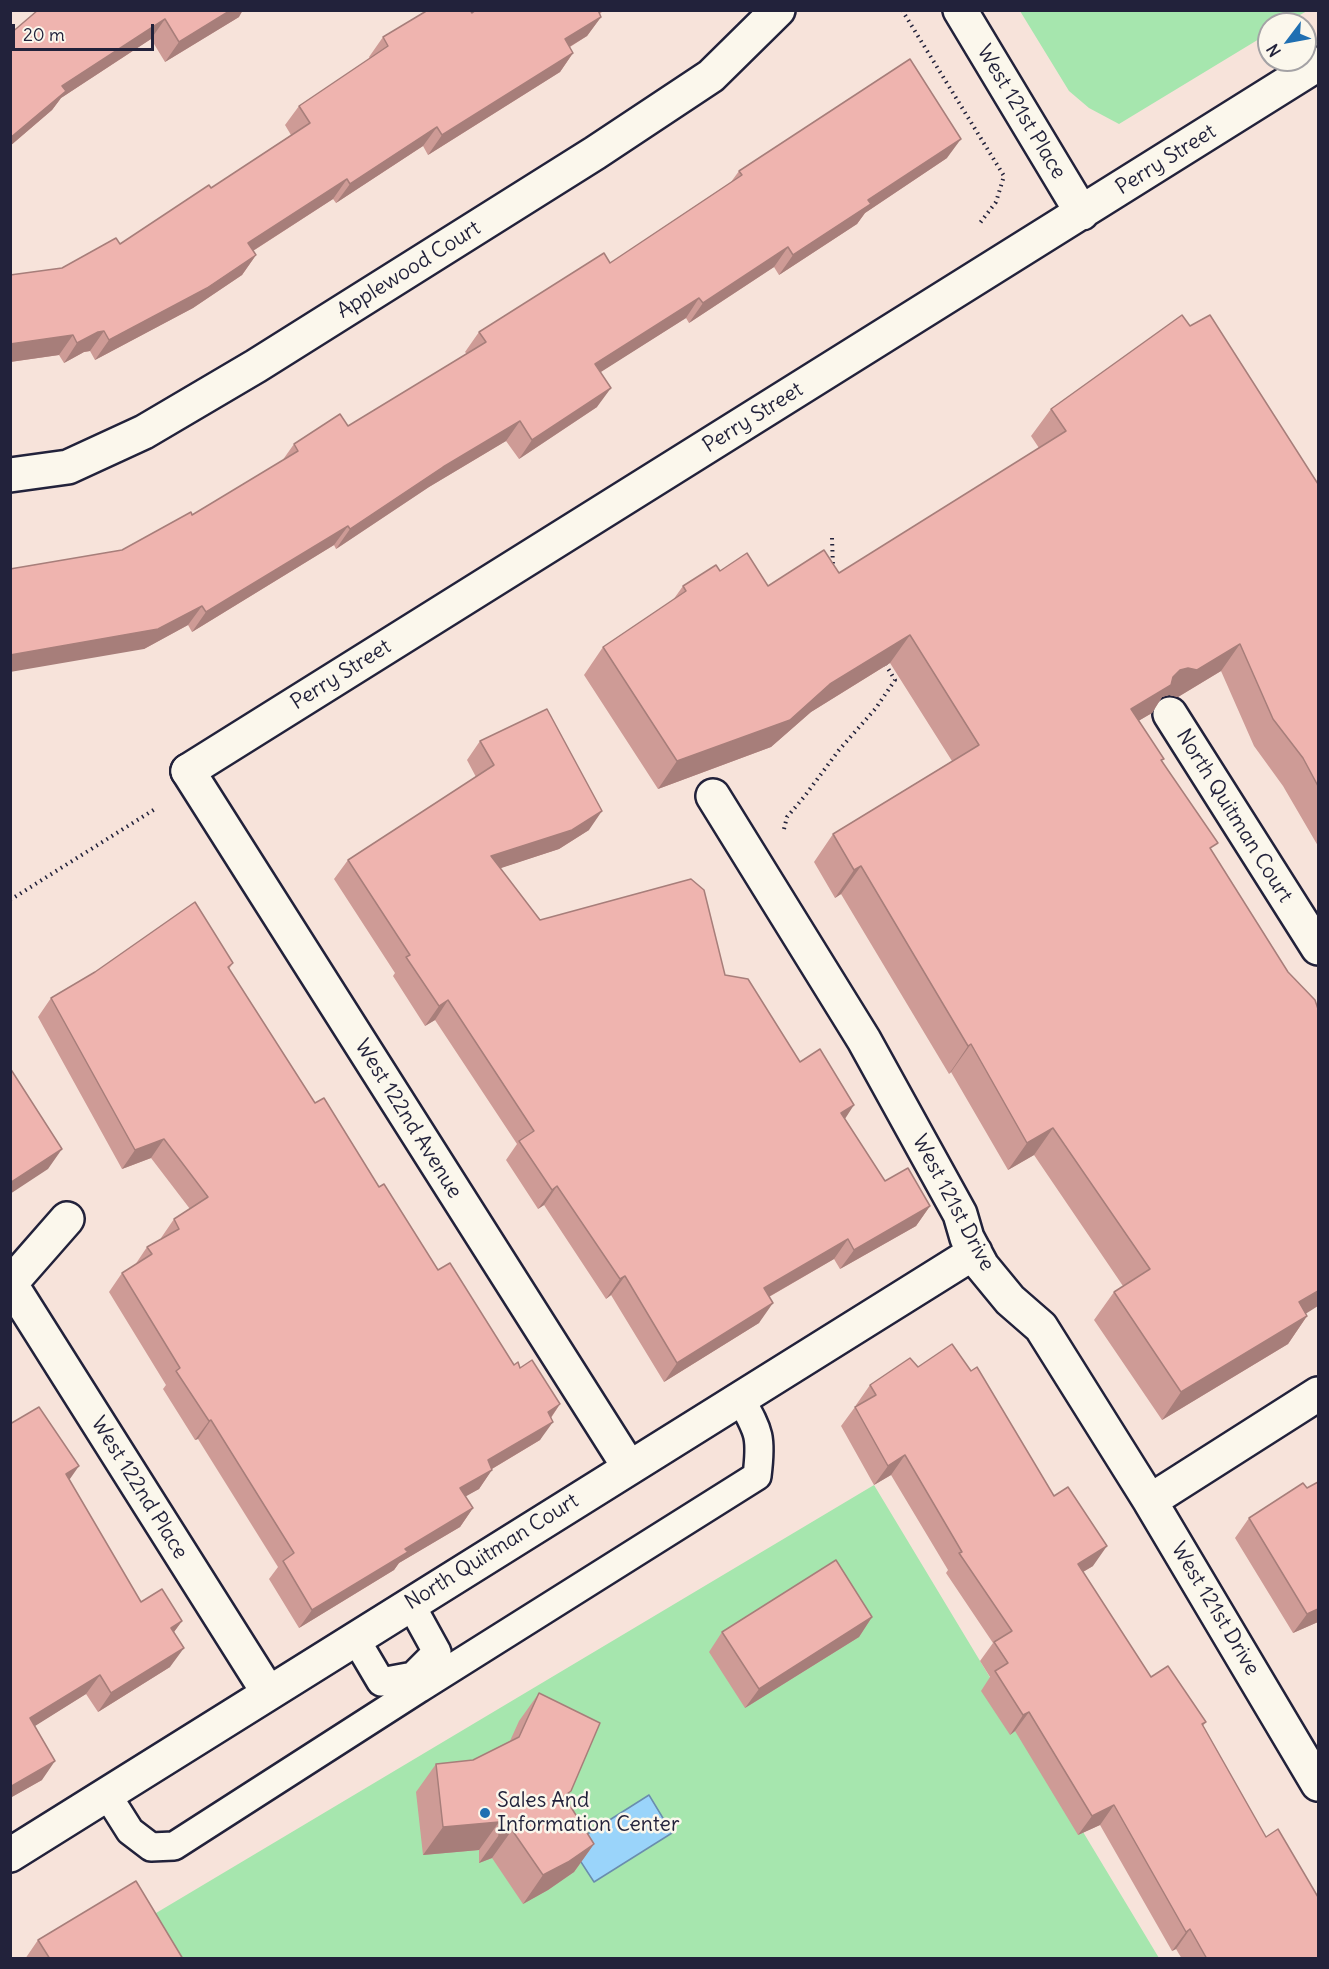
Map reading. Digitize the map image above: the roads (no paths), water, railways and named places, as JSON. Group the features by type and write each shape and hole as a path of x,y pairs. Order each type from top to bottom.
{"street":[{"name":"Applewood Court","path":"10,475 68,467 144,432 256,366 595,153 701,82 778,10"},
{"name":"West 121st Place","path":"960,10 1082,213"},
{"name":"Perry Street","path":"188,771 1318,64"},
{"name":"North Quitman Court","path":"1170,714 1318,948"},
{"name":"West 122nd Avenue","path":"188,771 629,1467"},
{"name":"West 121st Drive","path":"713,796 864,1040 960,1214 967,1238 982,1266 1011,1300 1041,1327 1150,1501 1318,1784"},
{"path":"11,1284 67,1219"},
{"name":"North Quitman Court","path":"10,1855 975,1252"},
{"name":"West 122nd Place","path":"11,1284 268,1692"},
{"path":"1150,1501 1318,1394"}],"lane":[{"path":"106,1793 130,1831 151,1847 174,1846 416,1682 757,1476 760,1449 758,1431 740,1398"},
{"path":"410,1603 437,1652 416,1682"},
{"path":"355,1638 381,1682 416,1682"}],"water":[{"path":"649,1795 672,1833 594,1882 570,1845"}],"place":[{"name":"Sales And Information Center","path":"485,1813"}]}
